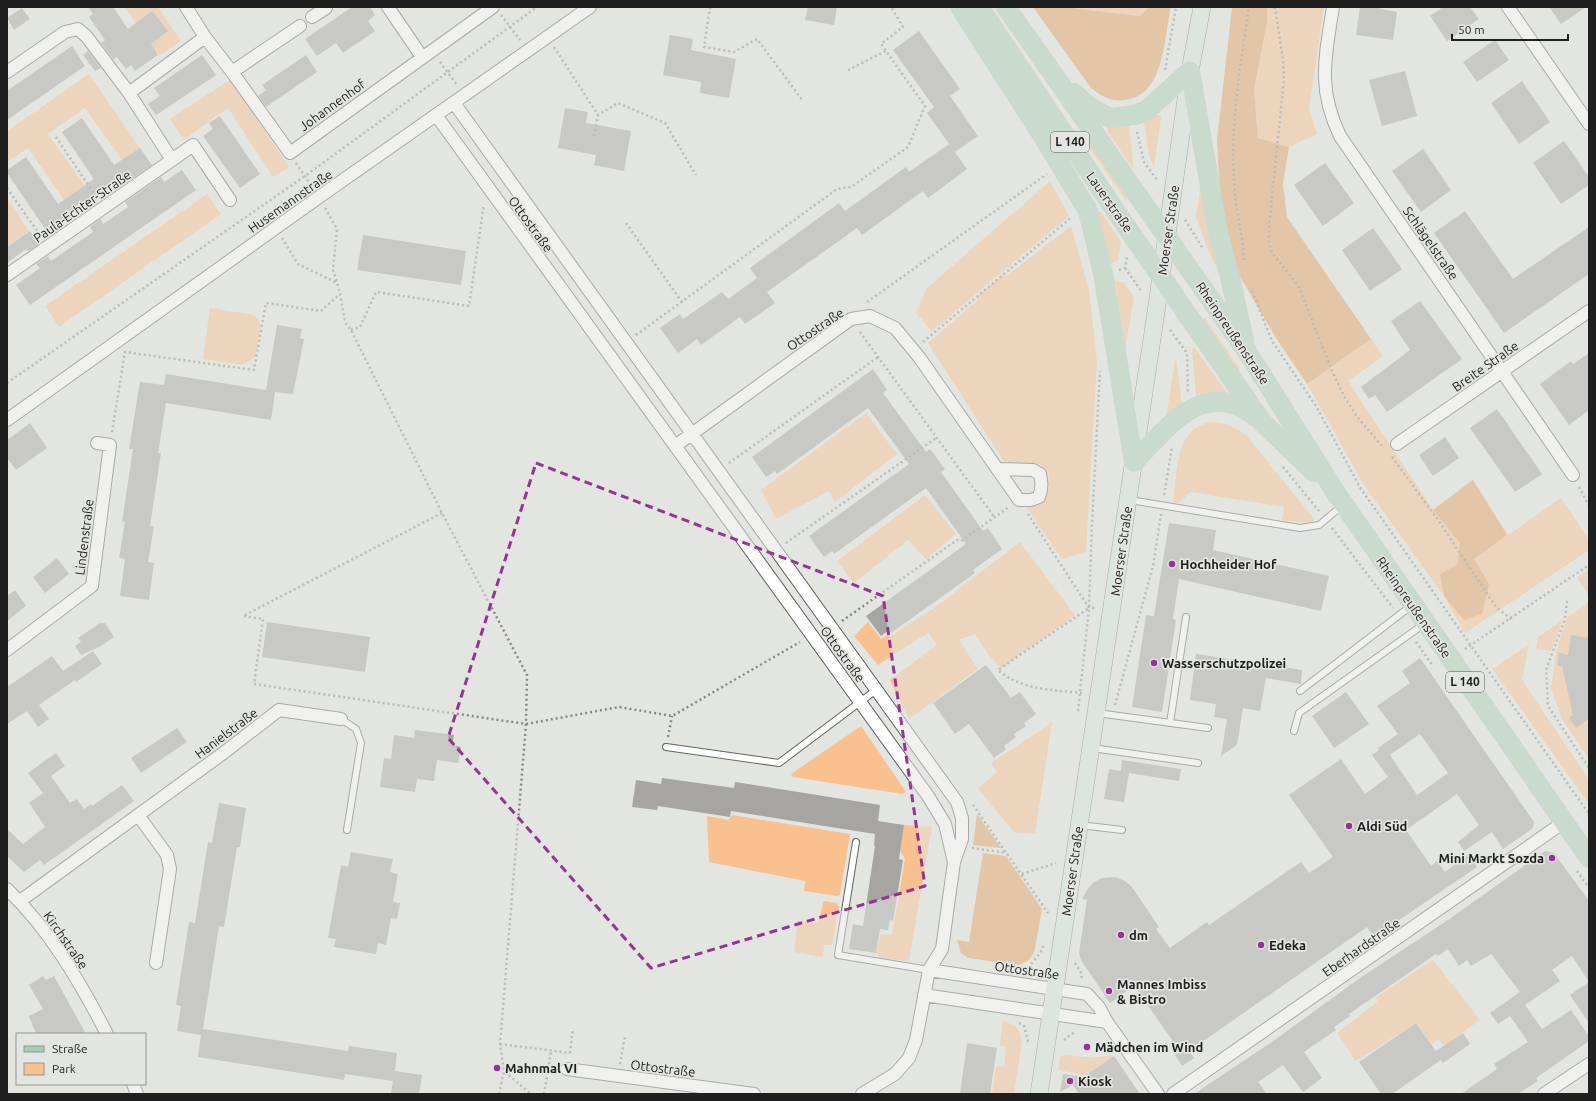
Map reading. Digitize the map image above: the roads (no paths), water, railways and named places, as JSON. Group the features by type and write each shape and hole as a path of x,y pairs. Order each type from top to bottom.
{"main road":[{"path":"960,7 1044,138 1088,211 1103,273 1134,462"},
{"name":"Lauerstraße","path":"979,7 1161,277"},
{"name":"L 140","path":"1006,7 1167,236"},
{"name":"Moerser Straße","path":"1038,1094 1134,462 1190,71 1202,7"},
{"path":"1051,73 1088,106 1110,118 1135,115 1147,110 1190,71"},
{"path":"1190,71 1218,233 1246,350"},
{"name":"Rheinpreußenstraße","path":"1167,236 1246,350 1339,499 1405,610 1418,629 1449,657 1564,822 1583,864"},
{"name":"Rheinpreußenstraße","path":"1161,277 1262,422 1339,499"},
{"path":"1134,462 1181,415 1192,408 1214,401 1235,404 1262,422"}],"street":[{"path":"186,7 206,38 232,72 300,26"},
{"path":"312,17 326,7"},
{"path":"388,7 422,57"},
{"name":"Johannenhof","path":"232,72 290,153 493,7"},
{"name":"Husemannstraße","path":"7,420 319,197 590,7"},
{"name":"Schlägelstraße","path":"1333,7 1325,56 1325,91 1334,124 1340,136 1573,475"},
{"path":"1508,7 1589,124"},
{"path":"7,72 65,32 78,29 87,37 129,93 172,160"},
{"path":"129,93 206,38"},
{"name":"Ottostraße","path":"454,102 957,802 962,818 962,839 954,862 942,949 929,970 916,1040 909,1058 895,1074 862,1094"},
{"name":"Ottostraße","path":"436,115 928,796 945,824 954,862"},
{"name":"Paula-Echter-Straße","path":"7,275 194,145 230,200"},
{"name":"Breite Straße","path":"1397,444 1589,311"},
{"name":"Ottostraße","path":"675,446 851,319 870,316 895,328 913,350 1019,500 1032,500 1039,497 1042,488 1040,474 1033,470 998,469"},
{"name":"Lindenstraße","path":"7,650 92,586 110,445 97,443"},
{"name":"Hanielstraße","path":"20,901 279,710 342,719"},
{"path":"138,814 167,855 170,869 156,964"},
{"name":"Eberhardstraße","path":"1173,1094 1564,822"},
{"name":"Kirchstraße","path":"7,889 20,901 61,953 106,1033"},
{"name":"Ottostraße","path":"929,970 1087,994 1099,1007 1107,1022 1158,1094"},
{"path":"924,995 1107,1022"},
{"path":"1544,1094 1589,1064"},
{"name":"Ottostraße","path":"567,1069 754,1094"}],"lane":[{"path":"1128,500 1300,528 1319,525 1339,499"},
{"path":"1300,691 1405,610"},
{"path":"1170,723 1186,617"},
{"path":"1294,731 1299,712 1418,629"},
{"name":"Ottostraße","path":"666,747 779,763 861,703 876,690"},
{"path":"1095,713 1208,728"},
{"path":"342,719 356,729 361,743 347,830"},
{"path":"1090,748 1198,764"},
{"path":"1079,825 1122,830"},
{"path":"856,842 838,955 929,970"}],"place":[{"name":"Hochheider Hof","path":"1172,564"},
{"name":"Wasserschutzpolizei","path":"1154,663"},
{"name":"Aldi Süd","path":"1349,826"},
{"name":"Mini Markt Sozda","path":"1552,858"},
{"name":"dm","path":"1121,935"},
{"name":"Edeka","path":"1261,945"},
{"name":"Mannes Imbiss & Bistro","path":"1109,991"},
{"name":"Mädchen im Wind","path":"1087,1047"},
{"name":"Mahnmal VI","path":"497,1068"},
{"name":"Kiosk","path":"1070,1081"}]}
